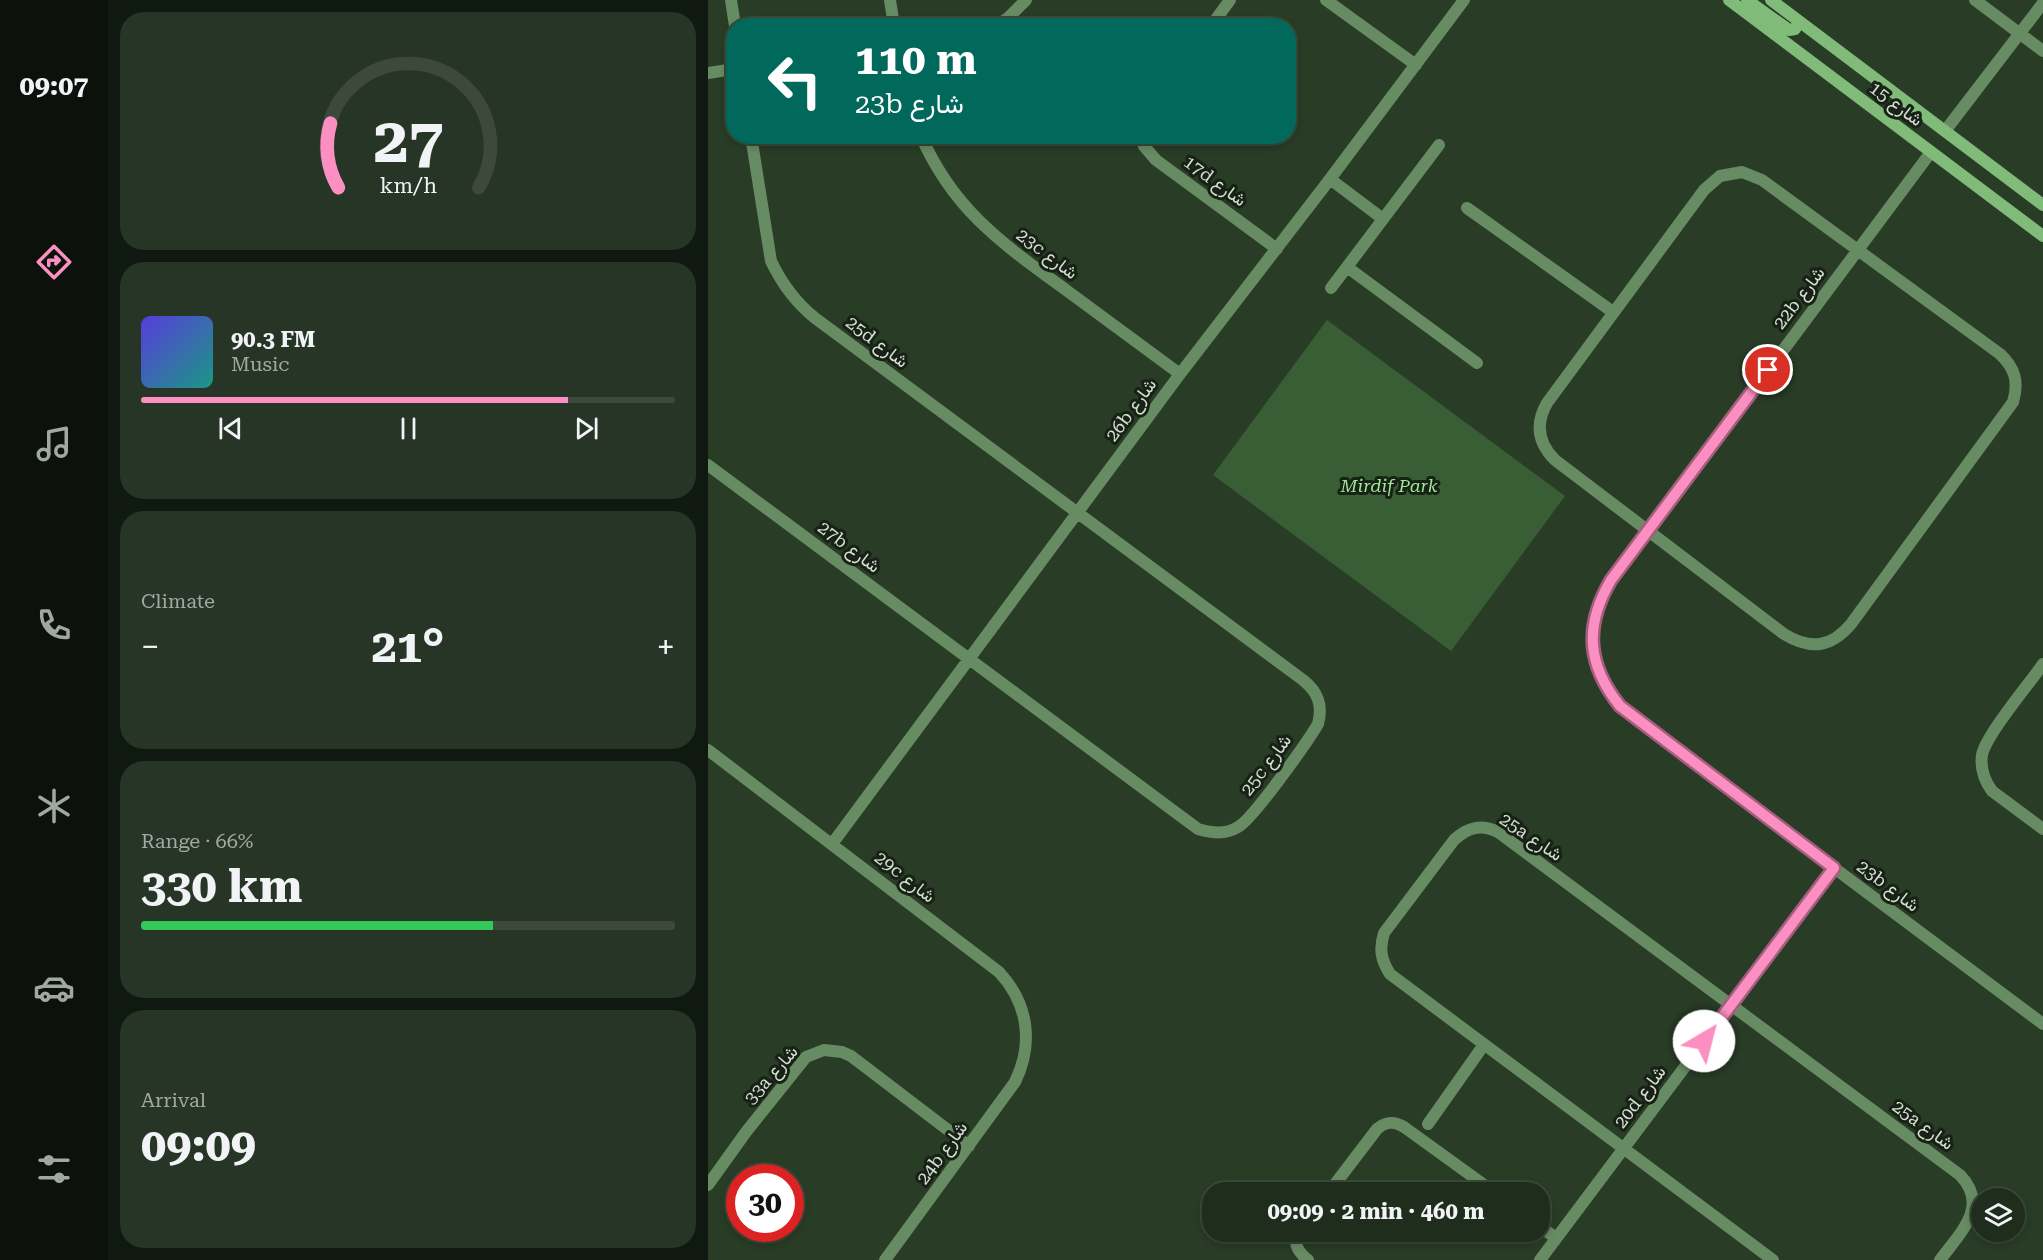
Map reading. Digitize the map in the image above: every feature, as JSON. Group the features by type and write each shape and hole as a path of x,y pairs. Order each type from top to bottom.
{"street":[{"path":"731,0 734,18"},
{"path":"890,0 893,18"},
{"path":"1008,18 1026,0"},
{"path":"1217,18 1230,0"},
{"path":"1326,0 1416,65"},
{"name":"26b شارع","path":"832,844 1180,374 1464,0"},
{"name":"شارع 15","path":"1728,0 2043,236"},
{"path":"1747,0 1789,30 1795,29 1799,21"},
{"name":"شارع 15","path":"1771,0 2043,205"},
{"path":"1975,0 2043,51"},
{"path":"1945,131 2043,3"},
{"path":"708,73 726,70"},
{"name":"25d شارع","path":"752,144 771,261 794,299 815,318 1078,513"},
{"name":"23c شارع","path":"924,144 952,192 986,229 1180,374"},
{"name":"17d شارع","path":"1144,144 1156,160 1276,249"},
{"path":"1331,288 1439,145"},
{"name":"22b شارع","path":"1611,580 1931,152"},
{"path":"1742,172 1762,180 2000,354 2014,370 2016,392 2013,402 1843,634 1832,641 1807,645 1795,641 1555,460 1542,443 1539,433 1542,412 1614,312 1704,190 1720,176 1742,172"},
{"path":"1330,179 1383,219"},
{"path":"1467,208 1614,312"},
{"path":"1347,267 1477,363"},
{"name":"27b شارع","path":"708,465 969,659"},
{"name":"25c شارع","path":"969,659 1198,829 1219,833 1240,826 1248,819 1314,730 1320,716 1317,695 1303,680 1078,513"},
{"name":"23b شارع","path":"1611,580 1601,597 1592,635 1599,673 1608,691 1620,706 2043,1024"},
{"path":"2043,664 1991,736 1986,744 1981,763 1986,783 2000,798 2043,829"},
{"name":"29c شارع","path":"708,750 999,972 1018,996 1026,1023 1023,1065"},
{"name":"25a شارع","path":"1773,1260 1398,982 1384,965 1381,943 1390,923 1462,832 1481,827 1498,832 1966,1181 1973,1197 1972,1214 1940,1260"},
{"name":"20d شارع","path":"1540,1260 1834,868"},
{"path":"1428,1124 1483,1046"},
{"name":"33a شارع","path":"708,1185 746,1132 806,1057 824,1050 842,1052 851,1056 969,1146"},
{"name":"24b شارع","path":"885,1260 1015,1082 1023,1065"},
{"path":"1337,1182 1377,1129 1393,1122 1404,1127 1480,1182"},
{"path":"1550,1234 1556,1238"},
{"path":"1296,1242 1300,1254 1308,1260"}],"green space":[{"name":"Mirdif Park","path":"1327,320 1565,496 1451,651 1213,475"}],"route":[{"path":"1704,1041 1834,868 1620,706 1608,691 1599,673 1592,635 1601,597 1611,580 1768,370"}]}
